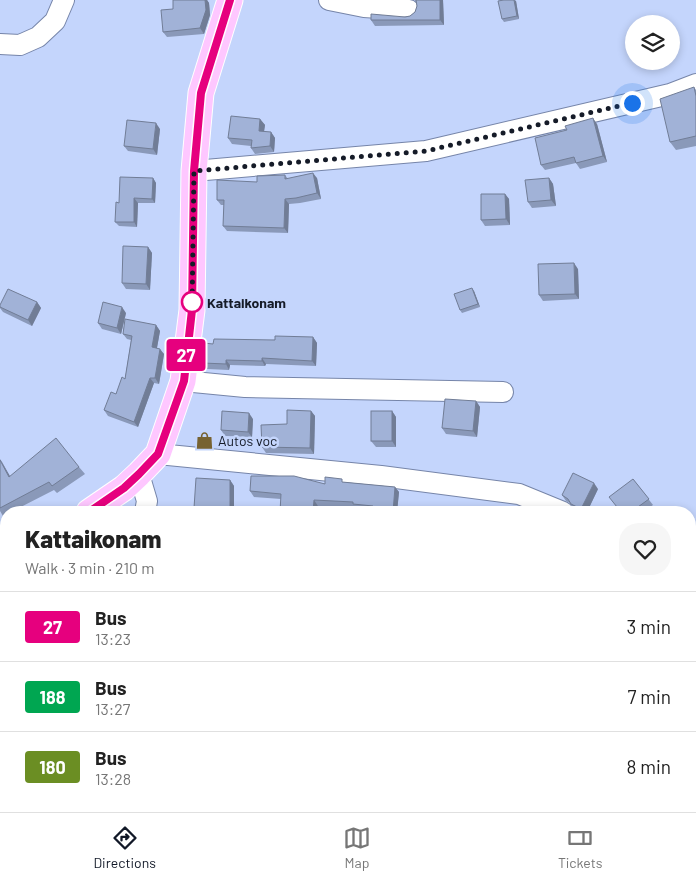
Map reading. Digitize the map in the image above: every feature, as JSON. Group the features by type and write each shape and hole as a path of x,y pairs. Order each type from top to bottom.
{"main road":[{"path":"98,506 124,488 158,454 184,381 192,310 194,171 201,93 230,0"}],"street":[{"path":"0,44 20,45 38,37 55,21 64,0"},
{"path":"329,0 364,7 409,10"},
{"path":"194,171 426,151 670,94 696,84"},
{"path":"184,381 245,387 503,392"},
{"path":"158,454 381,476 519,494 548,506"},
{"path":"139,474 146,506"}],"building":[{"path":"173,0 205,0 206,10 200,28 163,32 161,10 173,9"},
{"path":"416,0 440,0 440,20 371,20 371,14 410,16 415,12"},
{"path":"514,0 517,16 502,19 498,1"},
{"path":"694,87 696,96 696,136 670,142 660,99"},
{"path":"231,116 260,119 259,131 271,132 270,146 251,148 252,140 228,138"},
{"path":"593,118 603,156 576,163 574,157 541,165 535,138 567,130 565,126"},
{"path":"127,120 156,123 153,149 124,146"},
{"path":"313,173 317,193 285,199 284,228 223,226 224,200 217,200 217,180 257,182 257,176 285,175 285,179"},
{"path":"120,177 153,178 152,199 134,198 134,222 115,222 116,202 119,203"},
{"path":"549,178 551,200 528,202 525,180"},
{"path":"481,194 505,194 506,219 481,220"},
{"path":"123,246 148,247 146,284 122,283"},
{"path":"574,263 575,294 539,295 538,264"},
{"path":"472,288 478,304 460,310 454,294"},
{"path":"8,289 37,302 28,320 0,307"},
{"path":"103,302 122,307 117,328 98,323"},
{"path":"125,319 156,325 152,347 160,349 155,378 150,378 134,422 104,410 111,392 116,394 122,377 125,379 132,336 123,334"},
{"path":"275,336 313,337 312,361 262,358 262,361 226,360 226,364 203,363 204,343 213,344 214,339 275,340"},
{"path":"445,399 476,401 473,431 442,428"},
{"path":"287,410 311,411 310,448 262,447 261,425 287,424"},
{"path":"222,411 249,413 248,432 221,430"},
{"path":"371,411 392,411 392,441 371,441"},
{"path":"56,438 79,467 52,486 49,482 4,506 0,506 0,460 9,477"},
{"path":"573,473 594,483 582,506 571,504 562,495"},
{"path":"251,476 294,476 325,484 325,477 342,479 342,482 395,487 393,506 373,506 353,504 353,502 314,500 314,506 280,506 281,494 250,491"},
{"path":"196,478 230,480 230,506 194,506"},
{"path":"633,479 649,499 639,506 616,506 609,497"}],"bus line":[{"name":"27","path":"98,506 124,488 158,454 184,381 192,310 194,171 201,93 230,0"}],"place":[{"name":"Kattaikonam","path":"192,302"},
{"name":"Autos voc","path":"204,440"}],"route":[{"path":"192,302 192,310 194,171 426,151 632,103"}]}
